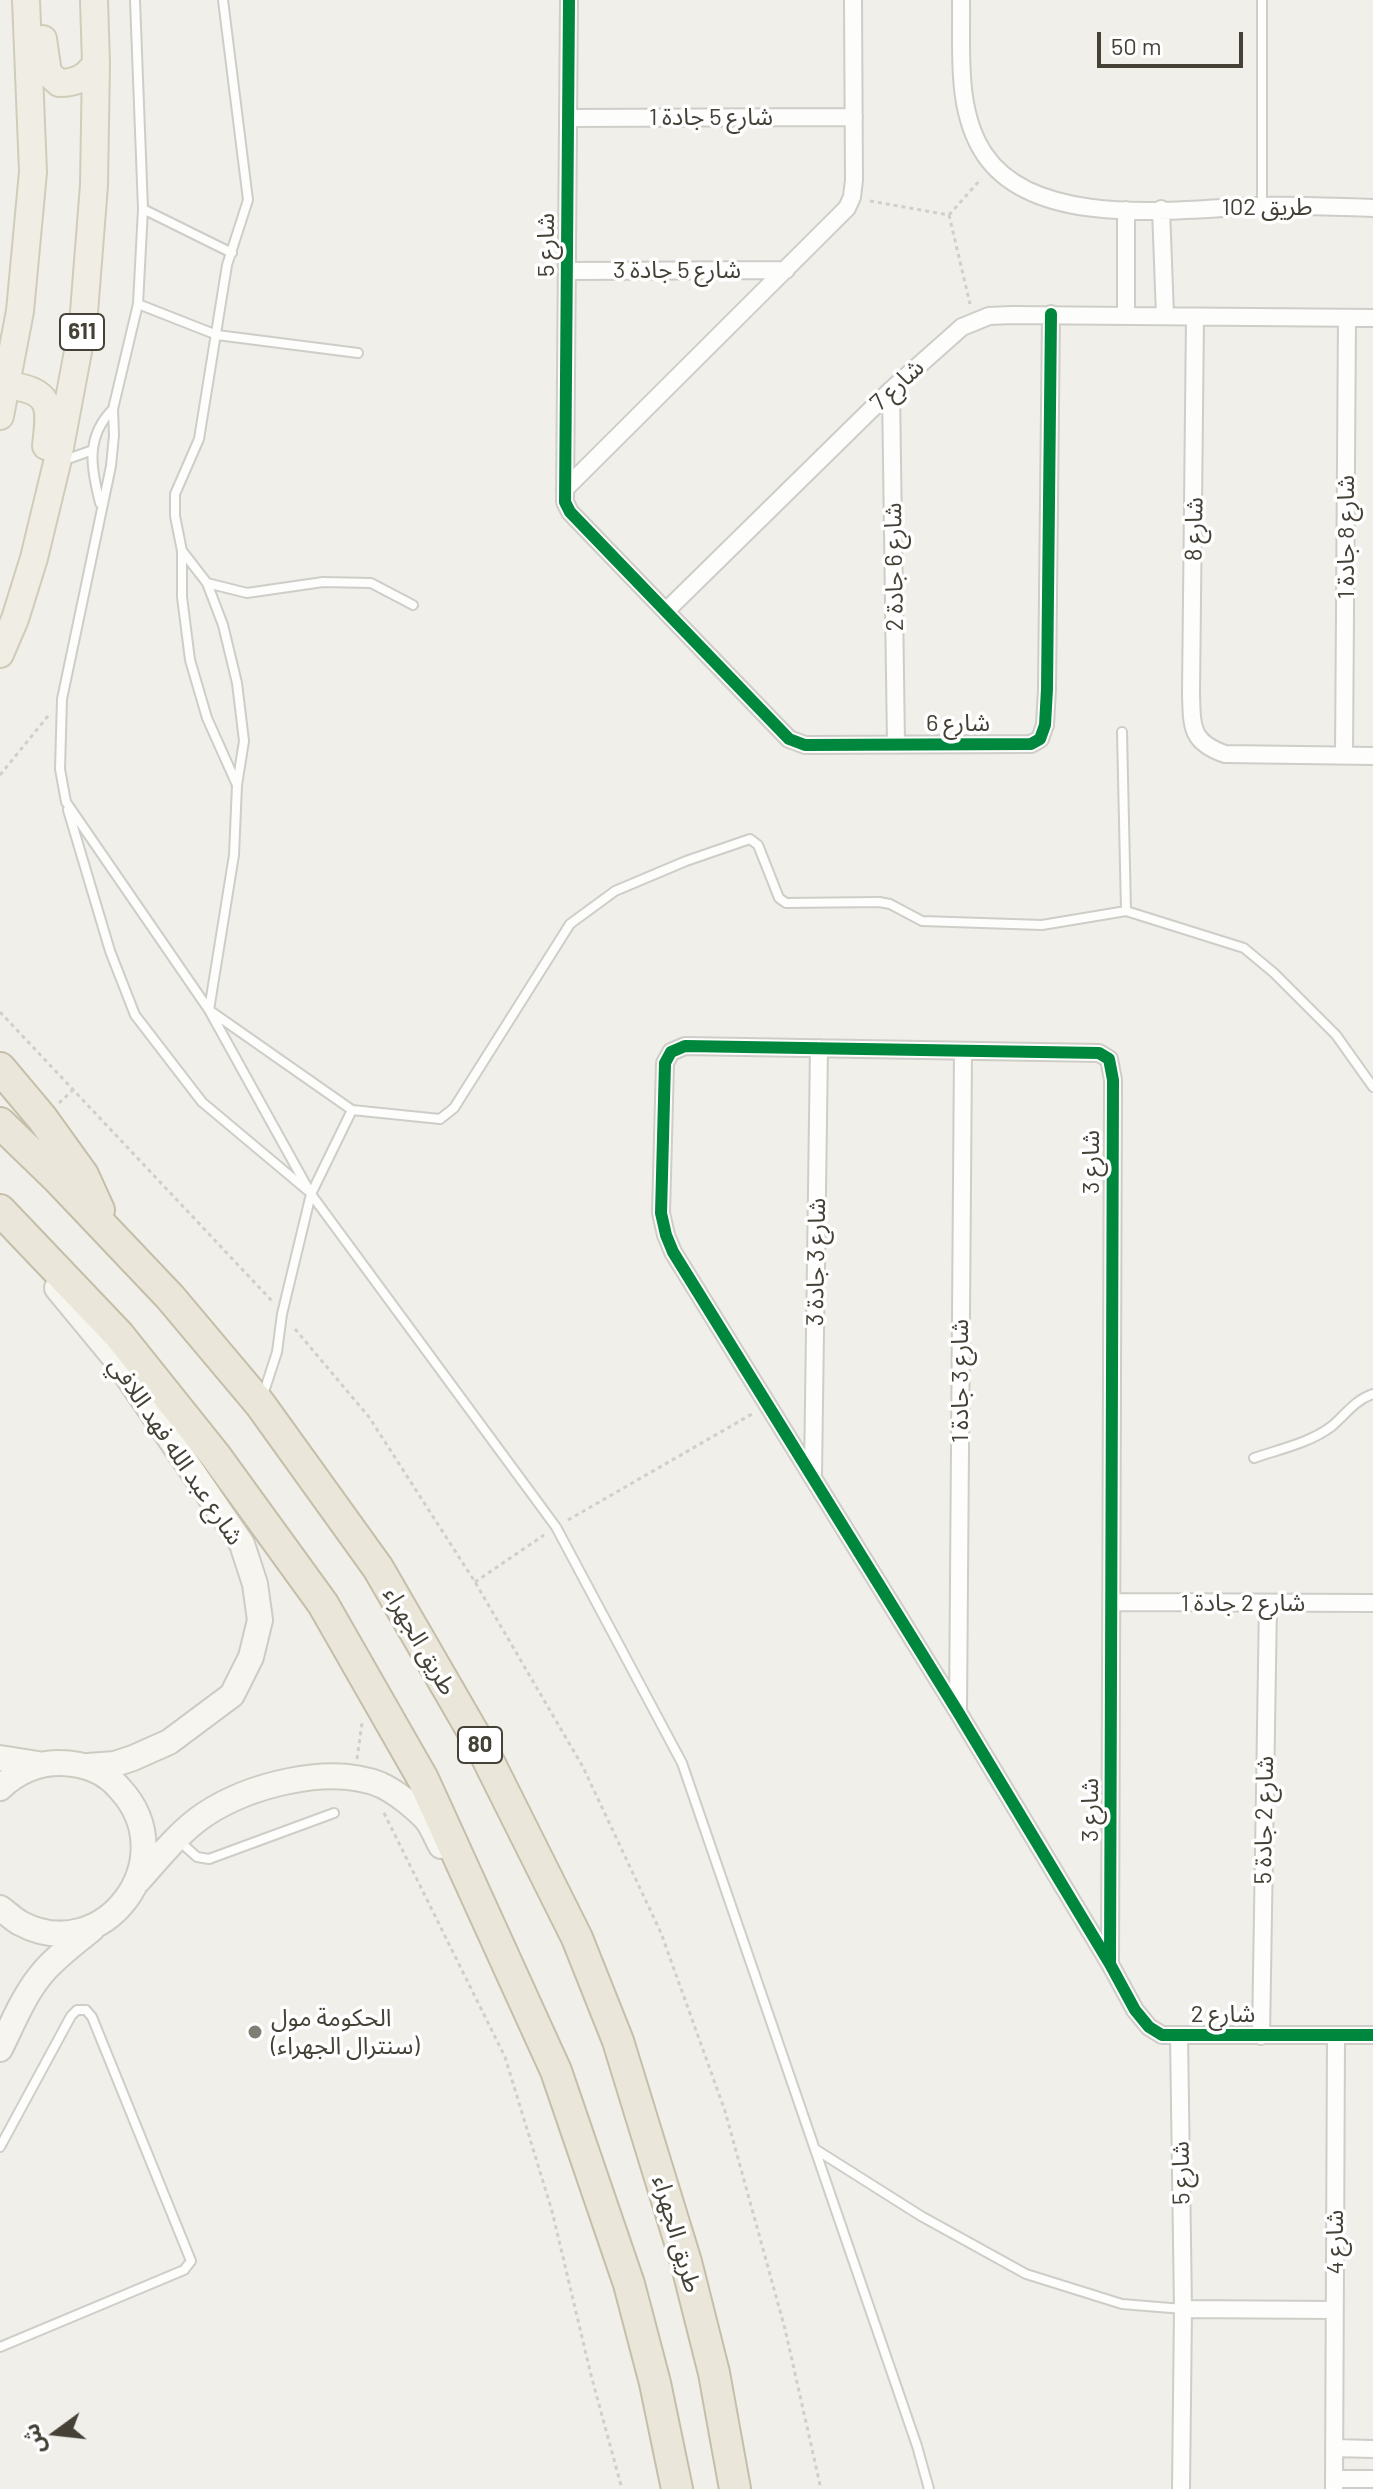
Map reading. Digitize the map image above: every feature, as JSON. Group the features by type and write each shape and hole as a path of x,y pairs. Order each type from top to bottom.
{"highway":[{"path":"0,1068 42,1118 83,1175 110,1234"},
{"name":"طريق الجهراء","path":"0,1123 170,1297 260,1404 378,1568 481,1746 577,1938 618,2041 686,2262 714,2373 735,2489"},
{"path":"0,1210 119,1335 215,1455 323,1604 423,1779 556,2071 615,2241 655,2383 677,2489"}],"main road":[{"path":"2,398 20,311 33,172 26,0"},
{"path":"37,0 48,73 59,83 73,83 88,75 96,63"},
{"name":"611","path":"0,654 34,558 56,469 83,325 94,185 94,0"},
{"path":"2,398 26,388 44,400 48,409 48,456 56,469"}],"street":[{"name":"شارع 5","path":"565,489 569,0"},
{"path":"565,489 847,208 852,197 853,0"},
{"name":"طريق 102","path":"961,0 963,95 973,132 985,155 1001,173 1020,185 1049,199 1078,207 1126,210 1262,206 1373,208"},
{"name":"شارع 5 جادة 1","path":"568,118 854,117"},
{"path":"1161,209 1165,316"},
{"path":"1126,210 1126,315"},
{"name":"شارع 5 جادة 3","path":"568,271 786,270"},
{"name":"شارع 6","path":"565,489 565,502 570,512 789,739 805,745 1031,744 1040,739 1045,725 1047,689 1051,314"},
{"name":"شارع 7","path":"666,611 891,390 962,327 989,316 1195,317"},
{"path":"1195,317 1373,318"},
{"name":"شارع 8","path":"1195,317 1191,693 1195,734 1211,749 1225,754 1373,756"},
{"name":"شارع 8 جادة 1","path":"1344,755 1347,318"},
{"name":"شارع 6 جادة 2","path":"891,390 896,745"},
{"name":"شارع 3","path":"685,1046 819,1048 1099,1053 1109,1059 1113,1080 1110,1964 673,1252 661,1213 665,1063 671,1052 685,1046"},
{"name":"شارع 3 جادة 3","path":"813,1476 819,1048"},
{"name":"شارع 3 جادة 1","path":"958,1712 963,1051"},
{"name":"شارع عبد الله فهد اللافي","path":"0,1218 114,1357 242,1544 255,1584 260,1620 251,1657 232,1695 169,1742 115,1764 38,1764"},
{"name":"شارع 2 جادة 1","path":"1113,1602 1373,1603"},
{"name":"شارع 2 جادة 5","path":"1261,2036 1268,1604"},
{"path":"0,1758 38,1764"},
{"path":"0,1788 12,1777 38,1764"},
{"path":"88,1766 113,1780 131,1800 142,1826 145,1854 138,1881"},
{"path":"0,2049 40,1976 58,1957 121,1906 138,1881 177,1839 202,1816 243,1793 286,1781 347,1778 381,1785 397,1795 426,1819 505,1960"},
{"path":"0,1908 20,1923 45,1931 72,1932 97,1924"},
{"name":"شارع 2","path":"1110,1964 1135,2010 1149,2027 1162,2035 1373,2035"},
{"name":"شارع 4","path":"1336,2035 1334,2484 1373,2479"},
{"name":"شارع 5","path":"1179,2036 1183,2309 1181,2489"},
{"path":"1183,2309 1334,2310"},
{"path":"1334,2448 1373,2449"}],"lane":[{"path":"135,0 143,209 138,304 113,409 111,466 62,699 60,769 66,802 110,951 135,1015 202,1102 311,1194"},
{"path":"223,0 248,200 227,265 199,439 175,494 175,516 182,551 182,597 190,660 207,718 237,785"},
{"path":"1262,0 1262,206"},
{"path":"143,209 232,253"},
{"path":"138,304 217,335 358,353"},
{"path":"101,507 92,467 93,450 101,421 113,409"},
{"path":"56,469 93,450"},
{"path":"182,551 207,583 223,625 237,683 244,741 237,785 234,855 209,1010"},
{"path":"207,583 247,593 323,582 371,583 413,605"},
{"path":"1122,732 1126,911"},
{"path":"66,802 209,1010 311,1194 556,1527 682,1763 917,2446 929,2489"},
{"path":"209,1010 352,1110 431,1120 448,1115 570,924 615,891 686,861 750,839 758,845 779,898 786,903 879,902 890,904 922,921 1042,925 1126,911 1244,948 1274,973 1336,1035 1373,1087"},
{"path":"260,1404 277,1352 282,1314 311,1194 352,1110"},
{"path":"1254,1458 1306,1441 1331,1426 1350,1407 1373,1394"},
{"path":"177,1839 201,1859 209,1859 334,1813"},
{"path":"0,2147 71,2016 77,2010 86,2010 92,2017 191,2261 184,2270 0,2347"},
{"path":"814,2149 921,2216 1026,2274 1122,2304 1183,2309"}],"path":[{"path":"949,215 994,165"},
{"path":"852,197 949,215"},
{"path":"949,215 974,321"},
{"path":"0,775 62,699"},
{"path":"0,1012 266,1294 369,1417 475,1582 583,1767 661,1933 725,2111 785,2329 821,2489"},
{"path":"475,1582 556,1527 768,1405"},
{"path":"381,1808 505,2057 552,2211 622,2489"}],"cycle path":[{"path":"569,0 565,502 570,512 789,739 805,745 1031,744 1040,739 1045,725 1047,689 1051,314"},
{"path":"1110,1964 1113,1080 1109,1059 1099,1053 685,1046 671,1052 665,1063 661,1213 673,1252 958,1712 1135,2010 1149,2027 1162,2035 1373,2035"}],"place":[{"name":"الحكومة مول (سنترال الجهراء)","path":"255,2032"}]}
